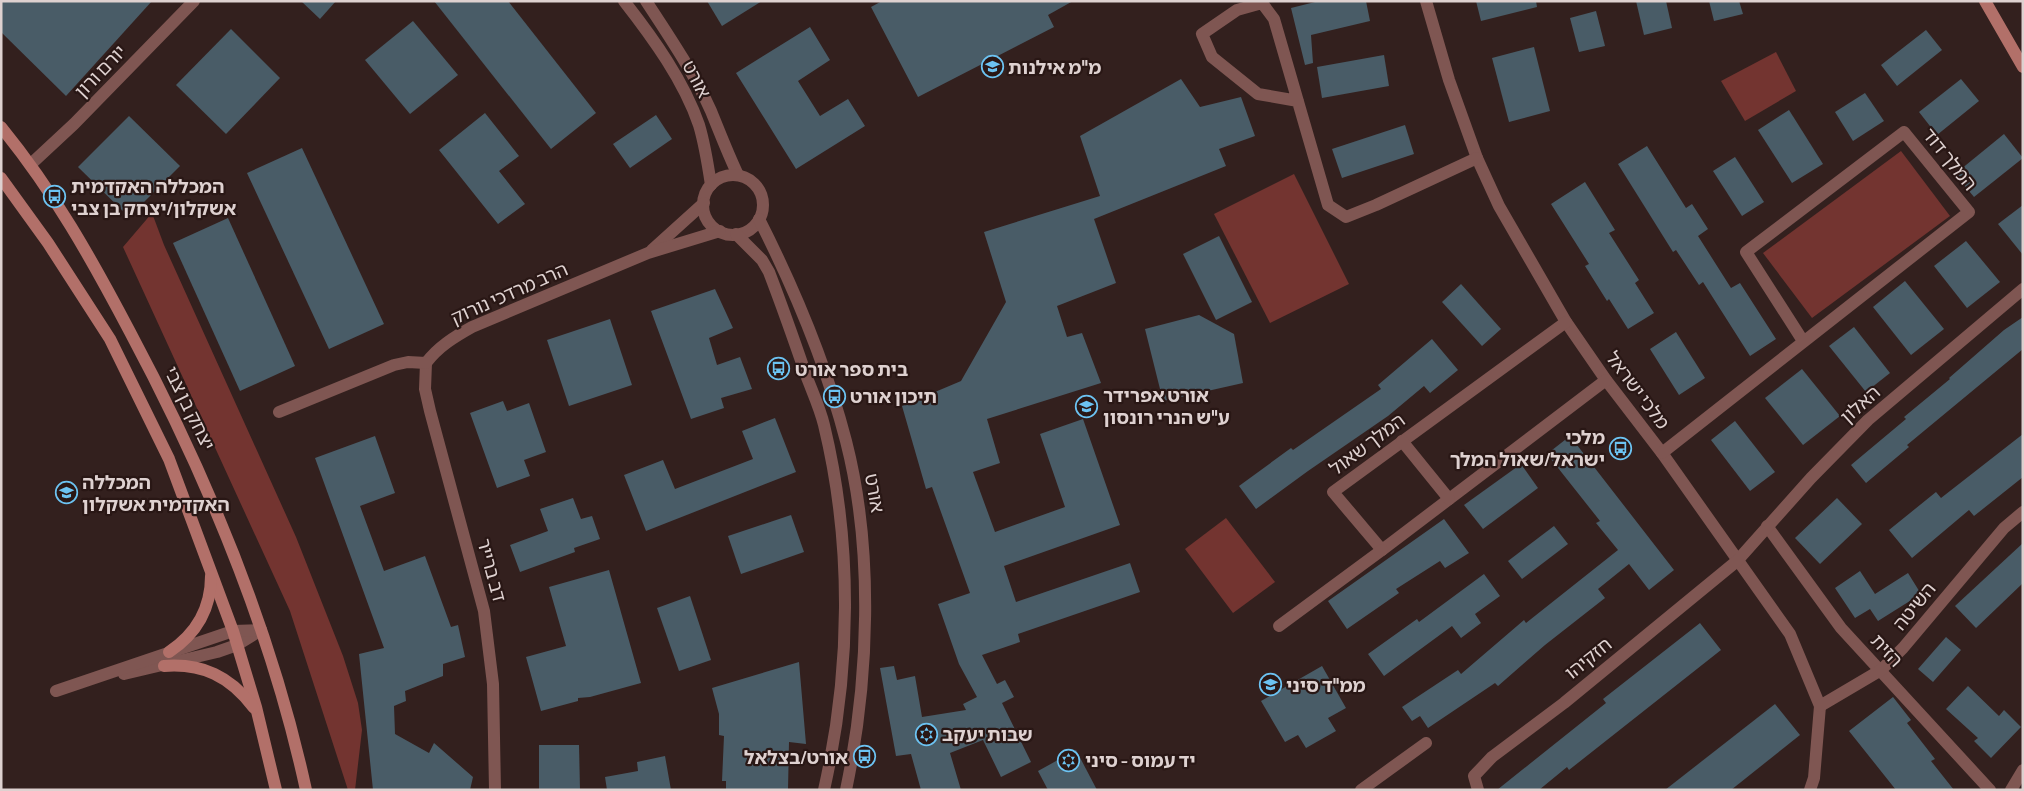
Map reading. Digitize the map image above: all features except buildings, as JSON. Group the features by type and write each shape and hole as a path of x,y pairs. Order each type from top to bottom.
{"street":[{"name":"יורם ורון","path":"31,164 74,124 194,1"},
{"name":"אורט","path":"624,1 656,43 699,124 707,154 711,185"},
{"name":"אורט","path":"646,1 666,30 699,88 711,111 725,149 738,175"},
{"name":"מלכי ישראל","path":"1426,1 1449,80 1477,158 1498,206 1566,322 1606,380 1662,453 1790,634 1820,706 1814,778 1810,790"},
{"path":"1298,101 1258,94 1212,57 1202,34 1237,10 1262,3 1274,19 1298,101 1328,206 1346,217 1477,158"},
{"path":"1987,5 2023,53"},
{"path":"1987,5 2023,67"},
{"name":"יצחק בן צבי","path":"1,127 31,164 72,224 190,448 241,573 261,630 281,693 306,790"},
{"name":"המלך דוד","path":"1662,453 1969,212 1904,132 1746,252 1803,341"},
{"path":"738,175 755,184 763,201 763,210 759,219 750,229 736,234 720,231 713,227 708,220 704,203 711,185 719,179 738,175"},
{"path":"1,178 48,242 110,339 169,459 233,631 260,719 276,790"},
{"name":"הרב מרדכי נורוק","path":"648,253 704,203"},
{"name":"אורט","path":"759,219 785,269 828,379 846,442 862,529 865,603 861,680 858,721 846,790"},
{"name":"הרב מרדכי נורוק","path":"426,363 435,352 452,338 472,327 648,253 720,231"},
{"name":"אורט","path":"736,234 762,260 769,272 824,424 837,491 846,585 846,617 837,715 831,759 824,790"},
{"name":"האלון","path":"1737,561 1810,478 1868,420 2023,289"},
{"name":"המלך שאול","path":"1382,550 1333,492 1566,322"},
{"path":"279,412 394,365 408,362 426,363"},
{"name":"דב ברייר","path":"426,363 425,388 430,411 484,611 493,684 495,790"},
{"path":"1279,626 1606,380"},
{"path":"1402,441 1449,499"},
{"name":"השיטה","path":"1820,706 1880,670 1903,648 2004,528 2023,512"},
{"name":"הזית","path":"1767,526 1841,628 1990,790"},
{"name":"חזקיהו","path":"1478,790 1474,776 1492,757 1564,703 1737,561"},
{"path":"169,652 186,638 204,614 210,591 211,571"},
{"path":"56,691 233,631 261,630"},
{"path":"73,685 164,666 237,646 261,630"},
{"path":"164,666 181,664 198,667 221,677 246,698 260,719"},
{"path":"1361,790 1426,743"},
{"path":"2011,790 2023,770"}],"shaded area":[{"path":"1776,52 1796,91 1745,121 1721,81"},
{"path":"1901,151 1950,216 1812,318 1763,253"},
{"path":"1294,174 1349,284 1270,323 1214,214"},
{"path":"152,213 164,245 296,537 343,656 358,703 362,730 355,790 348,790 290,611 123,247"},
{"path":"1226,518 1275,582 1233,613 1185,549"}],"place":[{"name":"מ\"מ אילנות","path":"992,67"},
{"name":"המכללה האקדמית אשקלון/יצחק בן צבי","path":"55,197"},
{"name":"בית ספר אורט","path":"779,369"},
{"name":"תיכון אורט","path":"834,396"},
{"name":"אורט אפרידר ע\"ש הנרי רונסון","path":"1087,406"},
{"name":"מלכי ישראל/שאול המלך","path":"1621,448"},
{"name":"המכללה האקדמית אשקלון","path":"66,493"},
{"name":"ממ\"ד סיני","path":"1270,685"},
{"name":"שבות יעקב","path":"926,734"},
{"name":"אורט/בצלאל","path":"864,757"},
{"name":"יד עמוס - סיני","path":"1069,760"}]}
